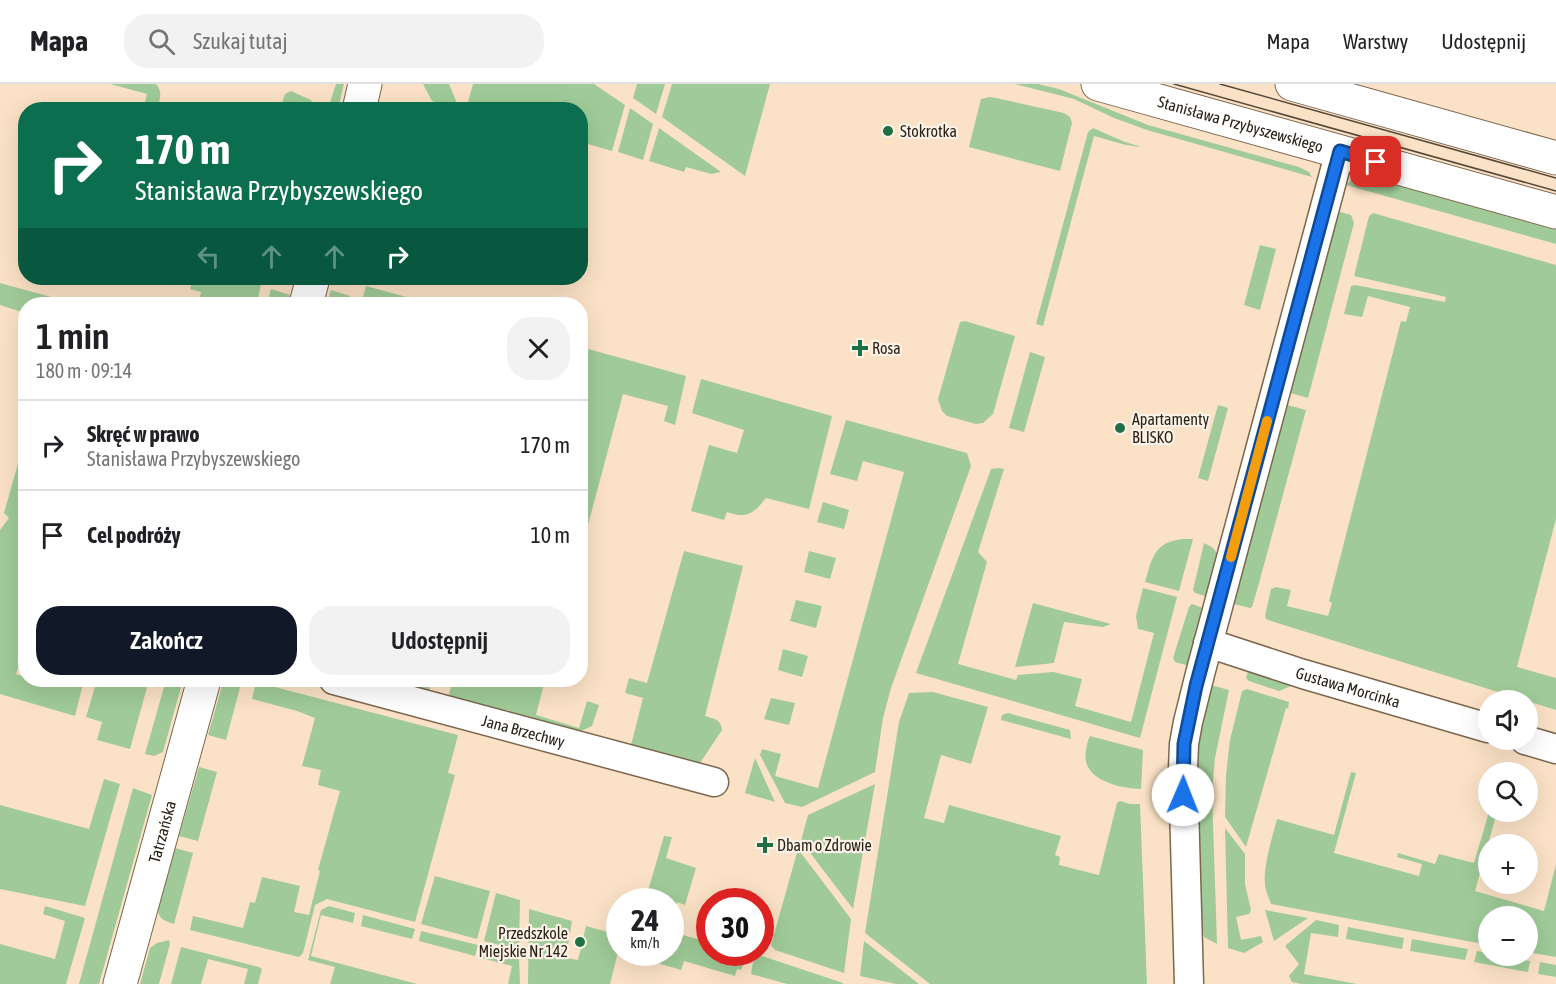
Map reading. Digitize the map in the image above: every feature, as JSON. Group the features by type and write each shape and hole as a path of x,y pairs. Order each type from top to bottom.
{"main road":[{"path":"361,102 365,84"},
{"name":"Stanisława Przybyszewskiego","path":"1098,84 1556,212"},
{"path":"1292,84 1556,158"},
{"name":"Tatrzańska","path":"120,984 202,687"}],"street":[{"path":"1189,984 1184,744 1208,643 1340,151"},
{"name":"Gustawa Morcinka","path":"1208,643 1303,674 1478,725"},
{"name":"Jana Brzechwy","path":"360,687 714,782"},
{"path":"1538,744 1556,749"}],"green space":[{"path":"110,84 156,84 160,93 159,102 145,102 147,94"},
{"path":"336,84 344,84 340,102 330,102"},
{"path":"423,84 449,84 456,102 436,102 432,101"},
{"path":"473,84 594,84 625,105 612,151 588,144 588,102 468,102"},
{"path":"637,84 665,84 656,114 633,98"},
{"path":"672,84 770,84 745,176 662,117"},
{"path":"1015,84 1038,84 1059,89 1148,125 1299,167 1309,172 1312,177 1147,130 1114,118 1074,99"},
{"path":"291,91 312,102 282,102 285,94"},
{"path":"989,97 1064,113 1070,117 1072,123 1060,171 969,147 981,99"},
{"path":"630,108 653,124 643,160 618,152"},
{"path":"659,128 721,172 711,174 686,167 684,172 649,161"},
{"path":"1093,128 1142,147 1094,136 1043,326 1036,324 1088,132"},
{"path":"1365,174 1556,227 1556,244 1346,185 1354,177"},
{"path":"1337,211 1351,215 1354,223 1308,398 1287,392"},
{"path":"1373,213 1556,265 1556,519 1517,667 1556,678 1556,710 1538,704 1538,690 1492,690 1266,619 1271,589 1276,587 1291,590 1287,606 1328,616 1332,603 1329,601 1401,321 1406,322 1410,307 1368,296 1362,317 1344,314 1351,286 1445,302 1446,297 1354,276 1369,216"},
{"path":"1260,245 1276,249 1260,310 1244,305"},
{"path":"0,283 51,297 18,297 18,311 0,305"},
{"path":"191,285 261,285 258,297 200,297 201,292 190,289"},
{"path":"366,286 406,297 363,297"},
{"path":"271,289 290,295 289,297 269,297"},
{"path":"331,290 350,296 350,297 329,297"},
{"path":"965,321 1015,336 993,414 983,423 976,424 947,416 942,411 938,399 960,322"},
{"path":"588,349 686,376 675,425 664,421 668,406 623,394 588,525"},
{"path":"1030,352 1045,357 1024,432 1009,428"},
{"path":"701,379 832,416 809,509 766,498 749,514 740,515 727,512 724,520 691,511 709,445 737,453 744,430 692,413"},
{"path":"1284,404 1306,410 1259,583 1250,608 1230,603"},
{"path":"1218,405 1228,408 1208,481 1198,478"},
{"path":"846,420 967,453 971,466 891,688 883,718 875,772 802,807 785,803 760,755 762,749 781,754 775,776 818,788 904,472 863,461 857,481 830,474"},
{"path":"18,464 18,668 16,674 18,675 18,687 82,687 75,716 0,694 0,530 9,518 4,513"},
{"path":"991,469 1004,469 978,552 987,562 958,664 1016,680 1018,675 1053,672 1082,679 1075,706 1131,722 1154,633 1138,629 1136,616 1143,588 1177,597 1140,738 916,673"},
{"path":"823,502 849,510 844,529 817,522"},
{"path":"1183,539 1193,539 1179,591 1145,582 1152,559 1160,548"},
{"path":"1204,543 1212,547 1220,557 1208,597 1195,593 1193,590"},
{"path":"684,551 743,566 705,716 719,722 722,730 700,763 631,745 643,698 625,693 629,678 647,683"},
{"path":"809,551 836,558 830,579 804,572"},
{"path":"796,600 822,606 816,628 790,621"},
{"path":"1033,603 1111,624 1103,627 1064,622 1054,663 1015,667"},
{"path":"1192,604 1206,609 1190,666 1175,662 1173,658 1189,607"},
{"path":"783,649 808,656 802,677 778,670"},
{"path":"1249,668 1287,681 1291,686 1279,691 1249,681 1246,678"},
{"path":"1211,685 1229,690 1215,758 1212,792 1217,944 1204,937 1201,924 1197,771 1199,745"},
{"path":"95,687 147,687 130,749 97,740 102,722 86,717"},
{"path":"164,687 181,687 163,752 154,756 145,754"},
{"path":"222,687 240,687 226,740 208,735"},
{"path":"255,687 275,687 458,735 448,773 455,775 415,922 327,899 315,905 303,953 299,957 190,930 193,916 243,928 250,902 255,903 262,877 300,886 294,912 309,915 320,871 318,870 340,791 318,785 321,770 302,766 315,718 252,699"},
{"path":"407,687 430,687 429,692"},
{"path":"451,687 543,687 536,715 579,728 587,701 599,705 592,726 581,731 509,713 509,710 502,711 448,697"},
{"path":"1247,689 1289,702 1246,847 1225,817 1230,740 1242,691"},
{"path":"933,692 988,707 971,764 941,755 924,818 944,823 949,805 1061,836 1055,855 1060,857 1059,865 1099,875 1117,803 1120,801 1140,804 1147,984 930,984 865,933 899,722 909,693"},
{"path":"771,698 795,703 789,725 764,719"},
{"path":"1008,713 1070,730 1071,739 1001,720 1002,715"},
{"path":"1090,736 1143,750 1141,789 1112,784 1089,769 1086,748"},
{"path":"755,758 775,802 745,793"},
{"path":"199,767 217,772 198,841 179,836"},
{"path":"1351,772 1356,773 1334,853 1419,876 1422,864 1397,857 1398,853 1435,864 1439,854 1474,863 1478,849 1478,880 1475,891 1478,894 1527,906 1478,906 1478,943 1271,904 1265,886 1265,870 1277,819 1334,835"},
{"path":"104,779 120,784 85,906 0,889 0,805 89,829"},
{"path":"875,784 853,909 801,841 808,815"},
{"path":"133,788 152,795 99,984 79,984"},
{"path":"1486,822 1494,822 1491,834 1483,834"},
{"path":"1225,828 1245,854 1245,884 1251,910 1249,914 1236,917 1241,940 1261,936 1263,942 1244,953 1228,948"},
{"path":"664,836 672,837 666,858 696,868 685,905 684,888 649,888"},
{"path":"175,848 193,853 174,924 165,921 158,909"},
{"path":"798,849 851,919 844,973 775,950 774,934"},
{"path":"1556,864 1556,957 1538,954 1538,909 1544,911"},
{"path":"435,876 490,891 477,939 421,924"},
{"path":"496,893 520,900 519,950 484,941"},
{"path":"45,906 85,918 66,984 0,984 0,944 55,959 65,921 43,914"},
{"path":"329,906 355,913 353,923 321,915 311,956 417,984 330,984 335,967 308,960 321,910"},
{"path":"529,909 572,921 566,958 578,960 586,926 606,931 606,966 614,966 610,984 528,984"},
{"path":"1265,910 1308,918 1274,941"},
{"path":"363,915 415,929 412,939 361,926"},
{"path":"1316,920 1339,925 1338,937 1311,933 1304,974 1357,984 1292,982 1289,976 1299,964 1285,946"},
{"path":"1348,927 1404,938 1402,949 1346,939"},
{"path":"421,931 478,945 475,956 419,941"},
{"path":"684,935 696,939 696,965 684,961"},
{"path":"1412,939 1468,949 1465,960 1410,951"},
{"path":"169,940 170,944 159,984 140,984 150,948 157,943"},
{"path":"864,941 919,984 896,984 860,976"},
{"path":"181,947 259,967 262,969 258,984 244,984 248,969 208,959 201,984 171,984"},
{"path":"485,947 519,957 520,984 508,984 512,966 481,958"},
{"path":"1477,951 1478,951 1478,963 1474,962"},
{"path":"774,960 843,984 787,984 751,974 752,966 774,966"},
{"path":"1540,962 1556,965 1556,977 1538,974"},
{"path":"668,966 682,966 681,970"},
{"path":"701,966 743,966 741,970 737,969 735,976"},
{"path":"1496,966 1529,966 1528,972"}],"tram line":[{"path":"1174,84 1556,191"},
{"path":"1220,84 1556,178"}],"slow traffic":[{"path":"1231,557 1267,421"}],"place":[{"name":"Stokrotka","path":"888,131"},
{"name":"Rosa","path":"860,348"},
{"name":"Apartamenty BLISKO","path":"1120,428"},
{"name":"Dbam o Zdrowie","path":"765,845"},
{"name":"Przedszkole Miejskie Nr 142","path":"580,942"}],"route":[{"path":"1183,795 1184,744 1196,686 1340,151 1376,162"}]}
